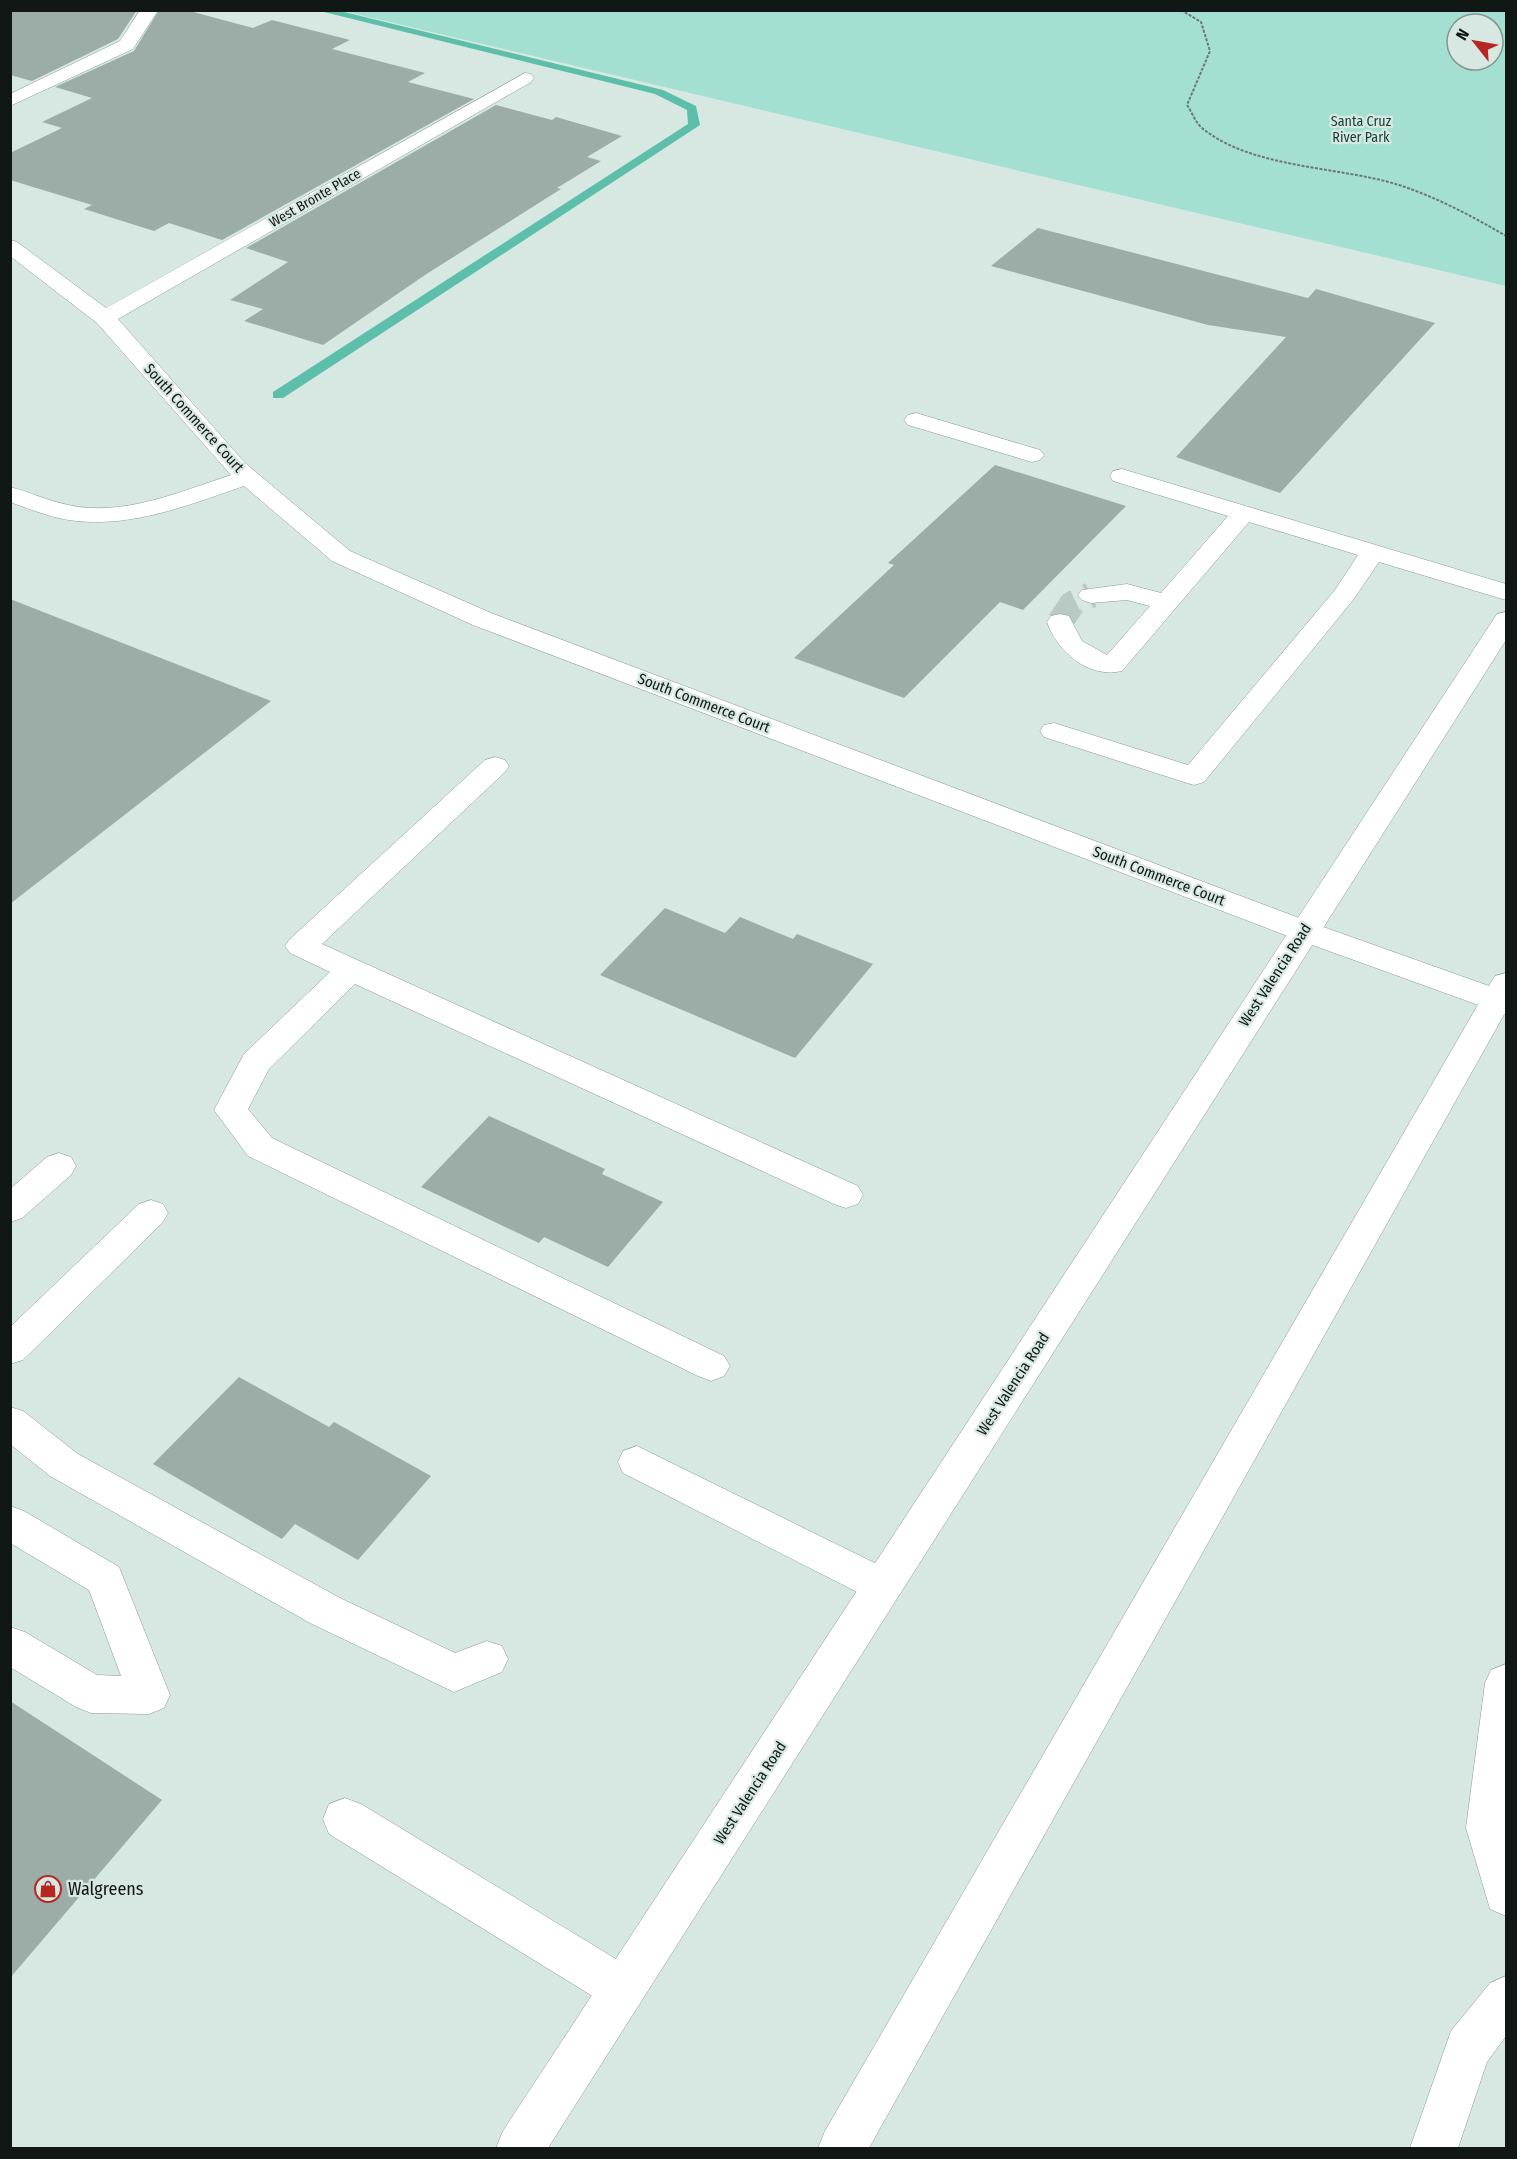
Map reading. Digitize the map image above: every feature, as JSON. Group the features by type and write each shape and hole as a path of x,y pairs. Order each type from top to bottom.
{"street":[{"path":"10,101 127,45 148,12"},
{"name":"West Bronte Place","path":"105,318 525,78"},
{"name":"South Commerce Court","path":"10,246 105,318 248,477 341,556 482,619 1304,931 1503,996"},
{"path":"916,420 1032,455"},
{"path":"1122,476 1506,592"},
{"path":"10,494 78,514 121,514 248,477"},
{"path":"1060,622 1064,638 1075,650 1112,665 1244,513"},
{"path":"1054,731 1194,776 1344,595 1373,552"},
{"path":"1091,595 1127,592 1166,602"},
{"name":"West Valencia Road","path":"520,2148 1506,620"},
{"path":"495,766 301,946 528,1052 846,1195"},
{"path":"352,969 256,1062 231,1110 260,1147 711,1366"},
{"path":"842,2148 1503,996"},
{"path":"10,1209 59,1166"},
{"path":"10,1350 151,1213"},
{"path":"10,1422 64,1465 324,1610 454,1673 487,1659"},
{"path":"637,1462 883,1586"},
{"path":"10,1523 105,1579 149,1695 91,1694 10,1645"},
{"path":"1506,1683 1504,1734 1488,1828 1506,1894"},
{"path":"345,1820 623,1989"},
{"path":"1434,2148 1468,2048 1506,1999"}],"path":[{"path":"1181,10 1201,22 1210,51 1187,105 1201,127 1236,147 1287,160 1350,171 1399,185 1462,210 1506,236"}],"green space":[{"name":"Santa Cruz River Park","path":"343,11 1506,11 1506,286"}],"building":[{"path":"10,10 137,10 118,39 32,81 10,75"},
{"path":"159,10 186,10 253,28 272,20 350,40 332,49 425,73 408,82 474,99 222,240 169,223 154,231 84,209 92,205 10,180 10,153 62,128 42,122 92,98 55,87 134,51"},
{"path":"496,105 552,120 556,117 622,136 587,157 601,161 557,188 561,189 425,275 323,345 244,321 263,309 230,300 288,262 246,248"},
{"path":"1038,228 1308,298 1316,289 1435,323 1280,493 1176,457 1286,337 1208,325 991,266"},
{"path":"995,465 1126,506 1023,610 1000,602 904,698 794,658 894,565 888,563"},
{"path":"10,599 271,701 10,904"},
{"path":"665,908 725,933 740,917 793,939 797,934 873,964 795,1058 600,975"},
{"path":"489,1116 605,1169 602,1174 663,1202 608,1267 544,1237 539,1243 421,1187"},
{"path":"239,1377 329,1427 334,1422 431,1476 358,1560 295,1524 282,1539 153,1464"},
{"name":"Walgreens","path":"10,1701 162,1800 10,1978"}],"waterway":[{"path":"278,395 694,125 692,108 659,92 321,10"}],"tunnel":[{"path":"1060,622 1072,604 1091,595"}],"place":[{"name":"Walgreens","path":"48,1889"}]}
